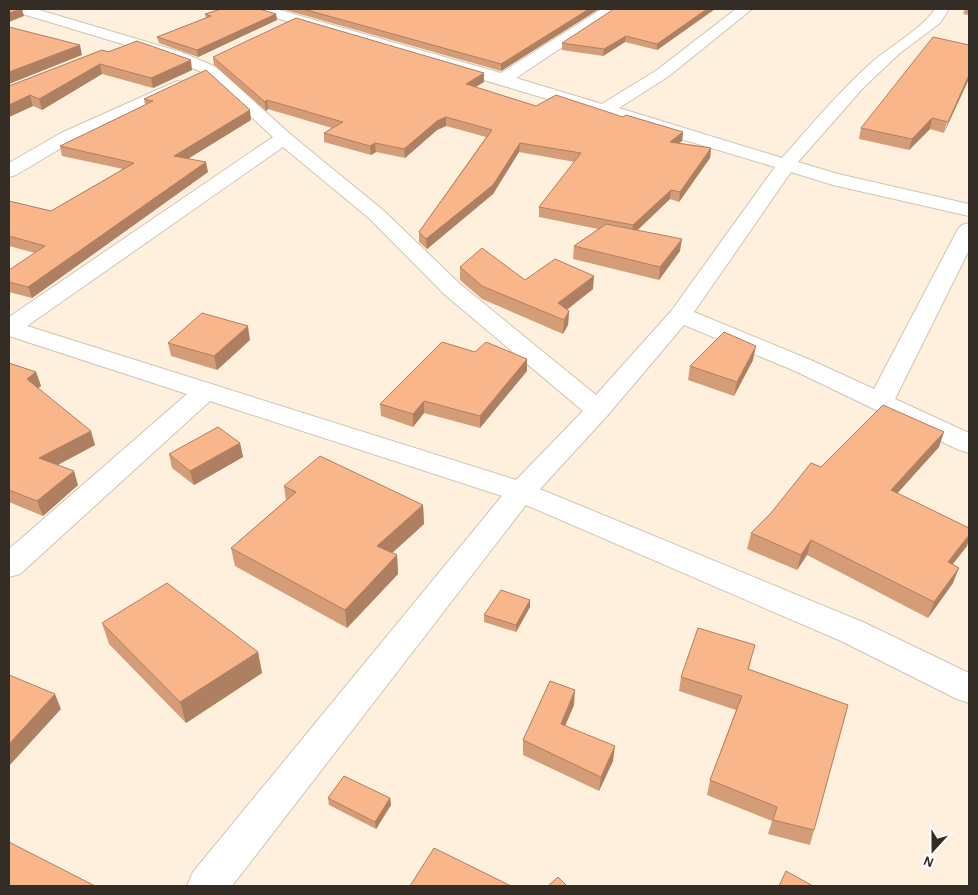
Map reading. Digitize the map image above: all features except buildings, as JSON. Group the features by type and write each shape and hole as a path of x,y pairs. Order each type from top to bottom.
{"street":[{"path":"21,9 209,64 284,138 377,215 452,289 598,410"},
{"path":"261,9 503,79 786,165 878,191 969,210"},
{"path":"503,79 612,9"},
{"path":"604,110 662,73 745,9"},
{"path":"207,886 521,492 598,410 680,315 786,165 856,84 894,50 935,20 942,9"},
{"path":"278,27 296,19"},
{"path":"106,53 132,42"},
{"path":"9,171 67,137 209,64"},
{"path":"9,328 284,138"},
{"path":"881,401 969,229"},
{"path":"680,315 881,401 969,444"},
{"path":"9,328 521,492 853,632 969,690"},
{"path":"9,566 206,391"}]}
